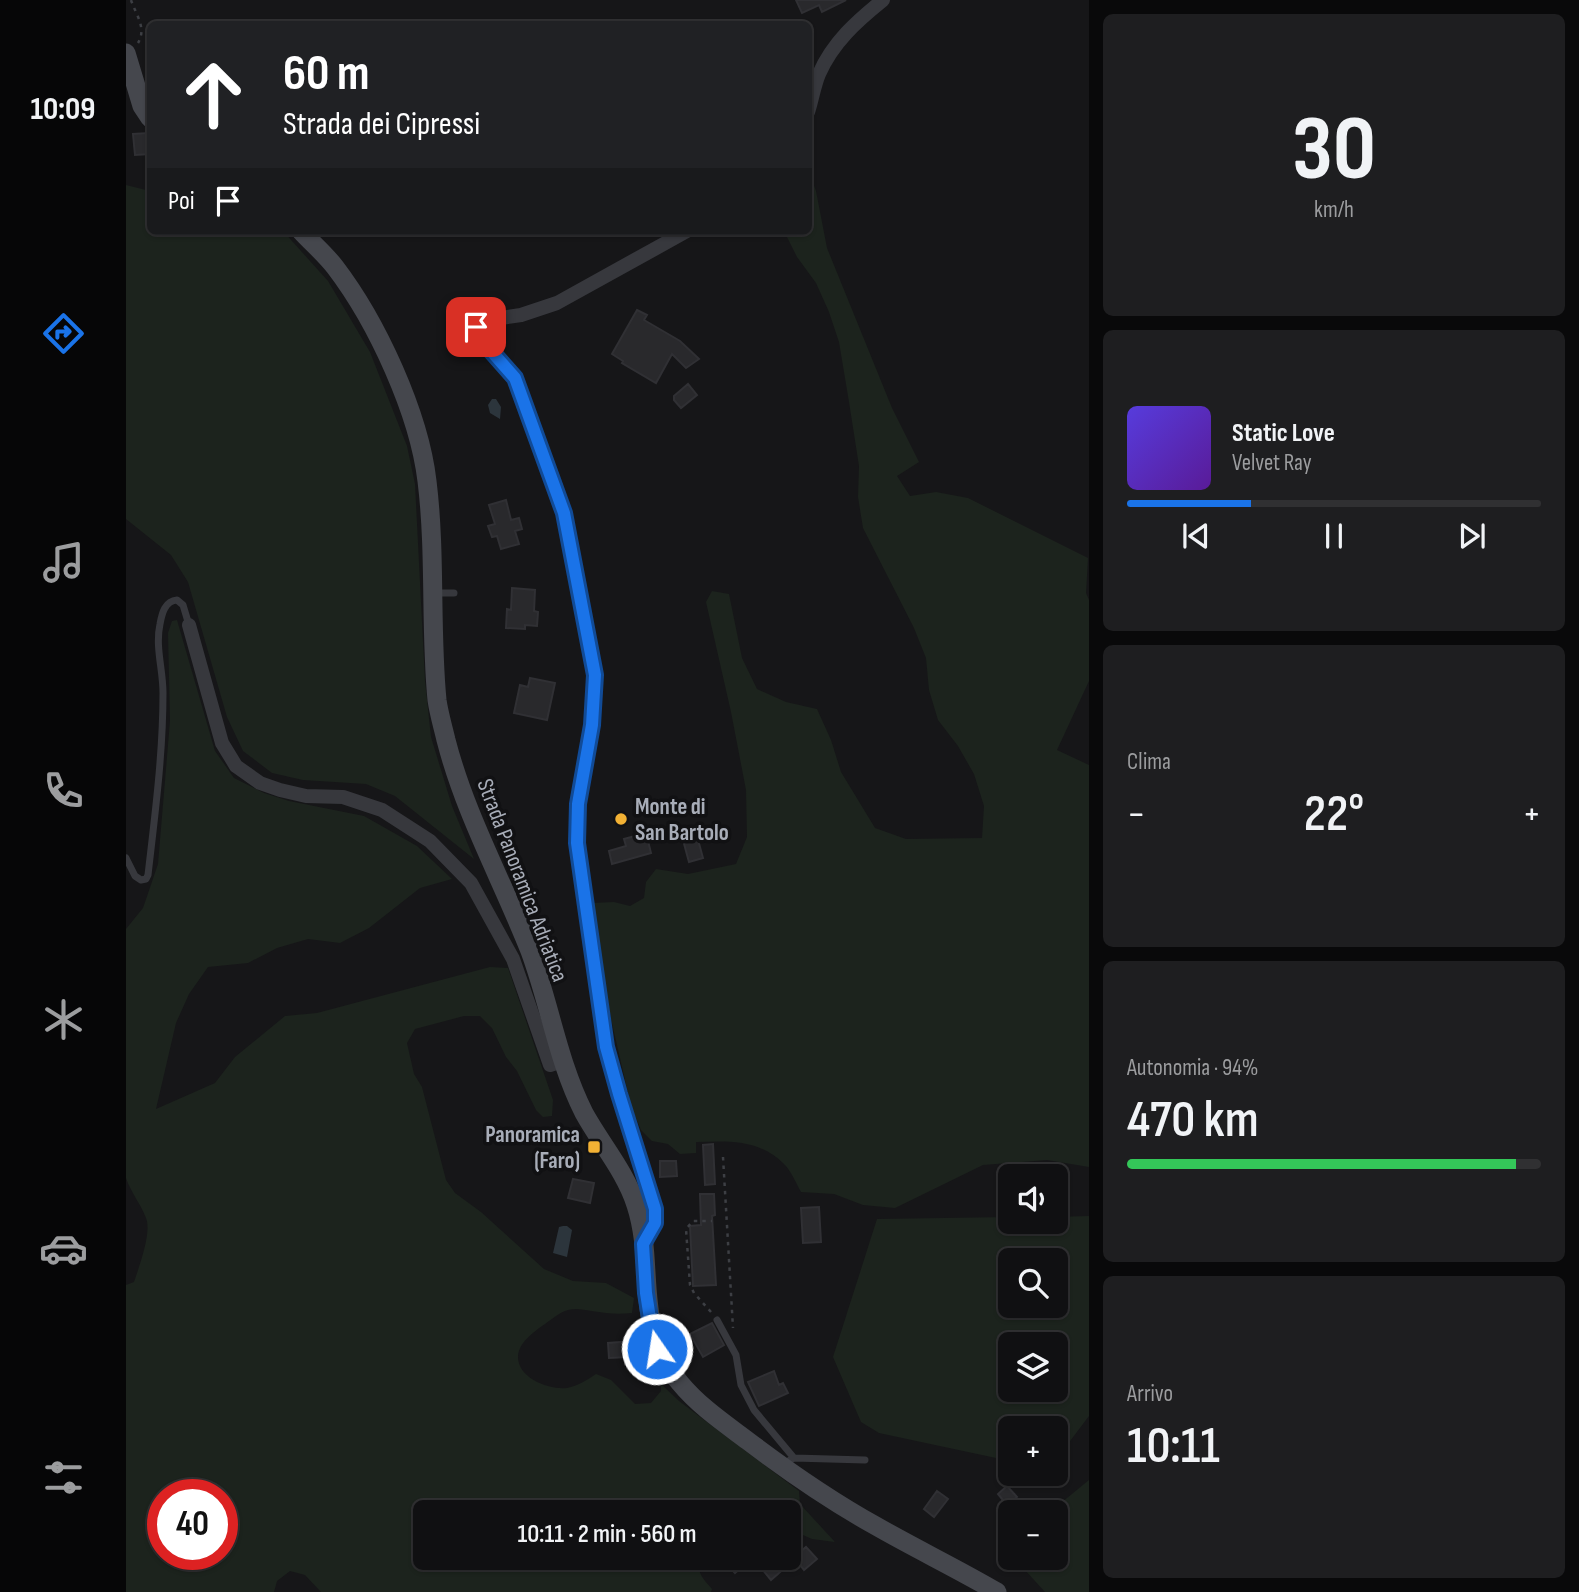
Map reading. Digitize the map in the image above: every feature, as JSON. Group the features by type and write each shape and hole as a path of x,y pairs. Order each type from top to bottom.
{"street":[{"path":"812,97 818,75 836,46 851,26 883,0"},
{"path":"131,49 142,106 147,114"},
{"name":"Strada Panoramica Adriatica","path":"305,235 334,266 366,316 390,362 422,450 427,482 434,593 438,704 454,770 468,812 531,956 562,1061 584,1113 625,1180 637,1207 643,1244 646,1293 657,1349 667,1367 695,1399 787,1462 811,1488 997,1592"},
{"path":"643,1244 655,1223 655,1209 606,1047 577,843 578,804 592,725 595,675 593,662 564,513 515,378 478,336 476,327 481,321 521,315 557,303 680,235"},
{"path":"189,625 222,743 236,766 260,783 280,790 306,796 343,797 382,810 430,841 471,883 477,893 513,960 550,1065 562,1061"}],"lane":[{"path":"434,593 454,593"},
{"path":"126,858 135,876 141,880 146,879 160,759 163,690 158,640 160,621 166,605 177,600 183,605 189,625"},
{"path":"717,1320 736,1355 741,1385 787,1462 865,1460"}],"path":[{"path":"131,0 142,25 143,35 131,49"},
{"path":"723,1157 736,1355"},
{"path":"712,1221 693,1221 686,1229 690,1284 694,1293 717,1320"}],"shaded area":[{"path":"812,180 827,248 892,408 919,462 897,476 910,496 936,492 968,498 1088,558 1086,593 1089,600 1089,681 1057,750 1089,765 1089,1167 1047,1160 983,1165 895,1208 863,1205 834,1194 801,1192 784,1164 754,1146 732,1142 696,1142 696,1153 680,1154 668,1144 652,1141 641,1130 631,1106 611,1019 592,903 614,902 630,906 644,898 646,882 656,869 688,874 736,864 747,837 746,790 706,602 712,591 729,594 742,658 757,689 786,702 817,709 841,772 875,828 906,839 982,838 984,806 974,774 958,746 938,720 929,690 926,658 914,628 863,528 858,497 859,466 839,342 816,283 797,257 786,235 812,235"},
{"path":"126,185 147,190 147,235 287,235 328,281 370,352 407,446 415,484 425,681 431,737 452,806 474,859 395,796 366,784 303,780 272,773 243,751 227,717 188,582 171,555 126,519"},
{"path":"492,399 496,399 501,407 500,419 490,413 488,405"},
{"path":"177,620 215,751 234,778 264,793 289,801 364,816 417,846 452,879 420,888 369,928 340,943 308,939 277,948 248,963 208,967 189,994 176,1023 156,1109 215,1083 235,1057 285,1016 317,1013 490,967 508,968 553,1100 552,1116 543,1117 536,1110 492,1028 480,1016 464,1016 415,1029 407,1043 414,1074 422,1087 446,1180 455,1193 481,1212 544,1269 573,1281 606,1283 634,1298 632,1313 576,1309 556,1316 524,1342 519,1351 519,1364 535,1381 552,1387 575,1386 596,1374 611,1380 635,1404 651,1403 661,1391 661,1384 679,1401 799,1491 800,1500 413,1500 413,1570 699,1570 712,1589 711,1592 321,1592 305,1575 290,1571 277,1581 274,1592 126,1592 126,1285 134,1282 144,1250 147,1224 126,1178 126,929 143,908 158,864 170,721 168,633 172,621"},
{"path":"1089,1216 1089,1416 1068,1444 1068,1416 998,1416 998,1458 879,1433 861,1422 833,1357 877,1219 998,1217 998,1234 1068,1234 1068,1217"},
{"path":"567,1226 572,1230 567,1257 553,1253 559,1227"},
{"path":"1089,1480 1089,1592 1045,1592 1025,1570 1068,1570 1068,1500 1065,1500"},
{"path":"801,1505 835,1542 812,1539 801,1534"}],"building":[{"path":"796,0 846,0 822,12 819,5 802,13"},
{"path":"147,133 147,154 135,155 133,134"},
{"path":"637,310 647,315 644,320 680,341 699,359 686,368 672,354 656,383 622,363 623,361 612,354"},
{"path":"688,384 697,395 681,408 674,396"},
{"path":"506,500 511,520 519,518 522,529 515,531 519,544 501,549 497,536 492,537 488,526 495,524 489,505"},
{"path":"512,588 535,590 534,611 538,612 537,626 525,625 525,629 506,628 507,609 511,610"},
{"path":"530,678 555,683 547,720 514,713 520,685 528,687"},
{"path":"646,833 651,853 612,864 609,851 626,846 624,839"},
{"path":"697,836 703,858 689,862 683,840"},
{"path":"713,1144 715,1184 705,1185 703,1145"},
{"path":"660,1161 676,1161 677,1176 660,1177"},
{"path":"573,1179 594,1183 590,1203 568,1198"},
{"path":"700,1194 714,1194 715,1215 712,1216 716,1285 693,1286 690,1226 701,1225"},
{"path":"819,1207 821,1242 803,1243 801,1208"},
{"path":"712,1323 724,1345 703,1357 690,1334"},
{"path":"633,1341 634,1353 627,1354 628,1357 609,1358 608,1343"},
{"path":"774,1371 779,1385 783,1383 788,1393 759,1406 748,1382"},
{"path":"1007,1486 1017,1497 1013,1500 1003,1500 998,1494"},
{"path":"937,1491 948,1499 934,1517 924,1509"},
{"path":"806,1547 817,1559 804,1570 801,1566 801,1551"},
{"path":"763,1570 782,1570 771,1580"}],"place":[{"name":"Monte di San Bartolo","path":"621,819"},
{"name":"Panoramica (Faro)","path":"594,1147"}],"route":[{"path":"476,327 478,336 515,378 564,513 595,675 592,725 578,804 577,843 606,1047 655,1209 655,1223 643,1244 646,1293 657,1349"}]}
